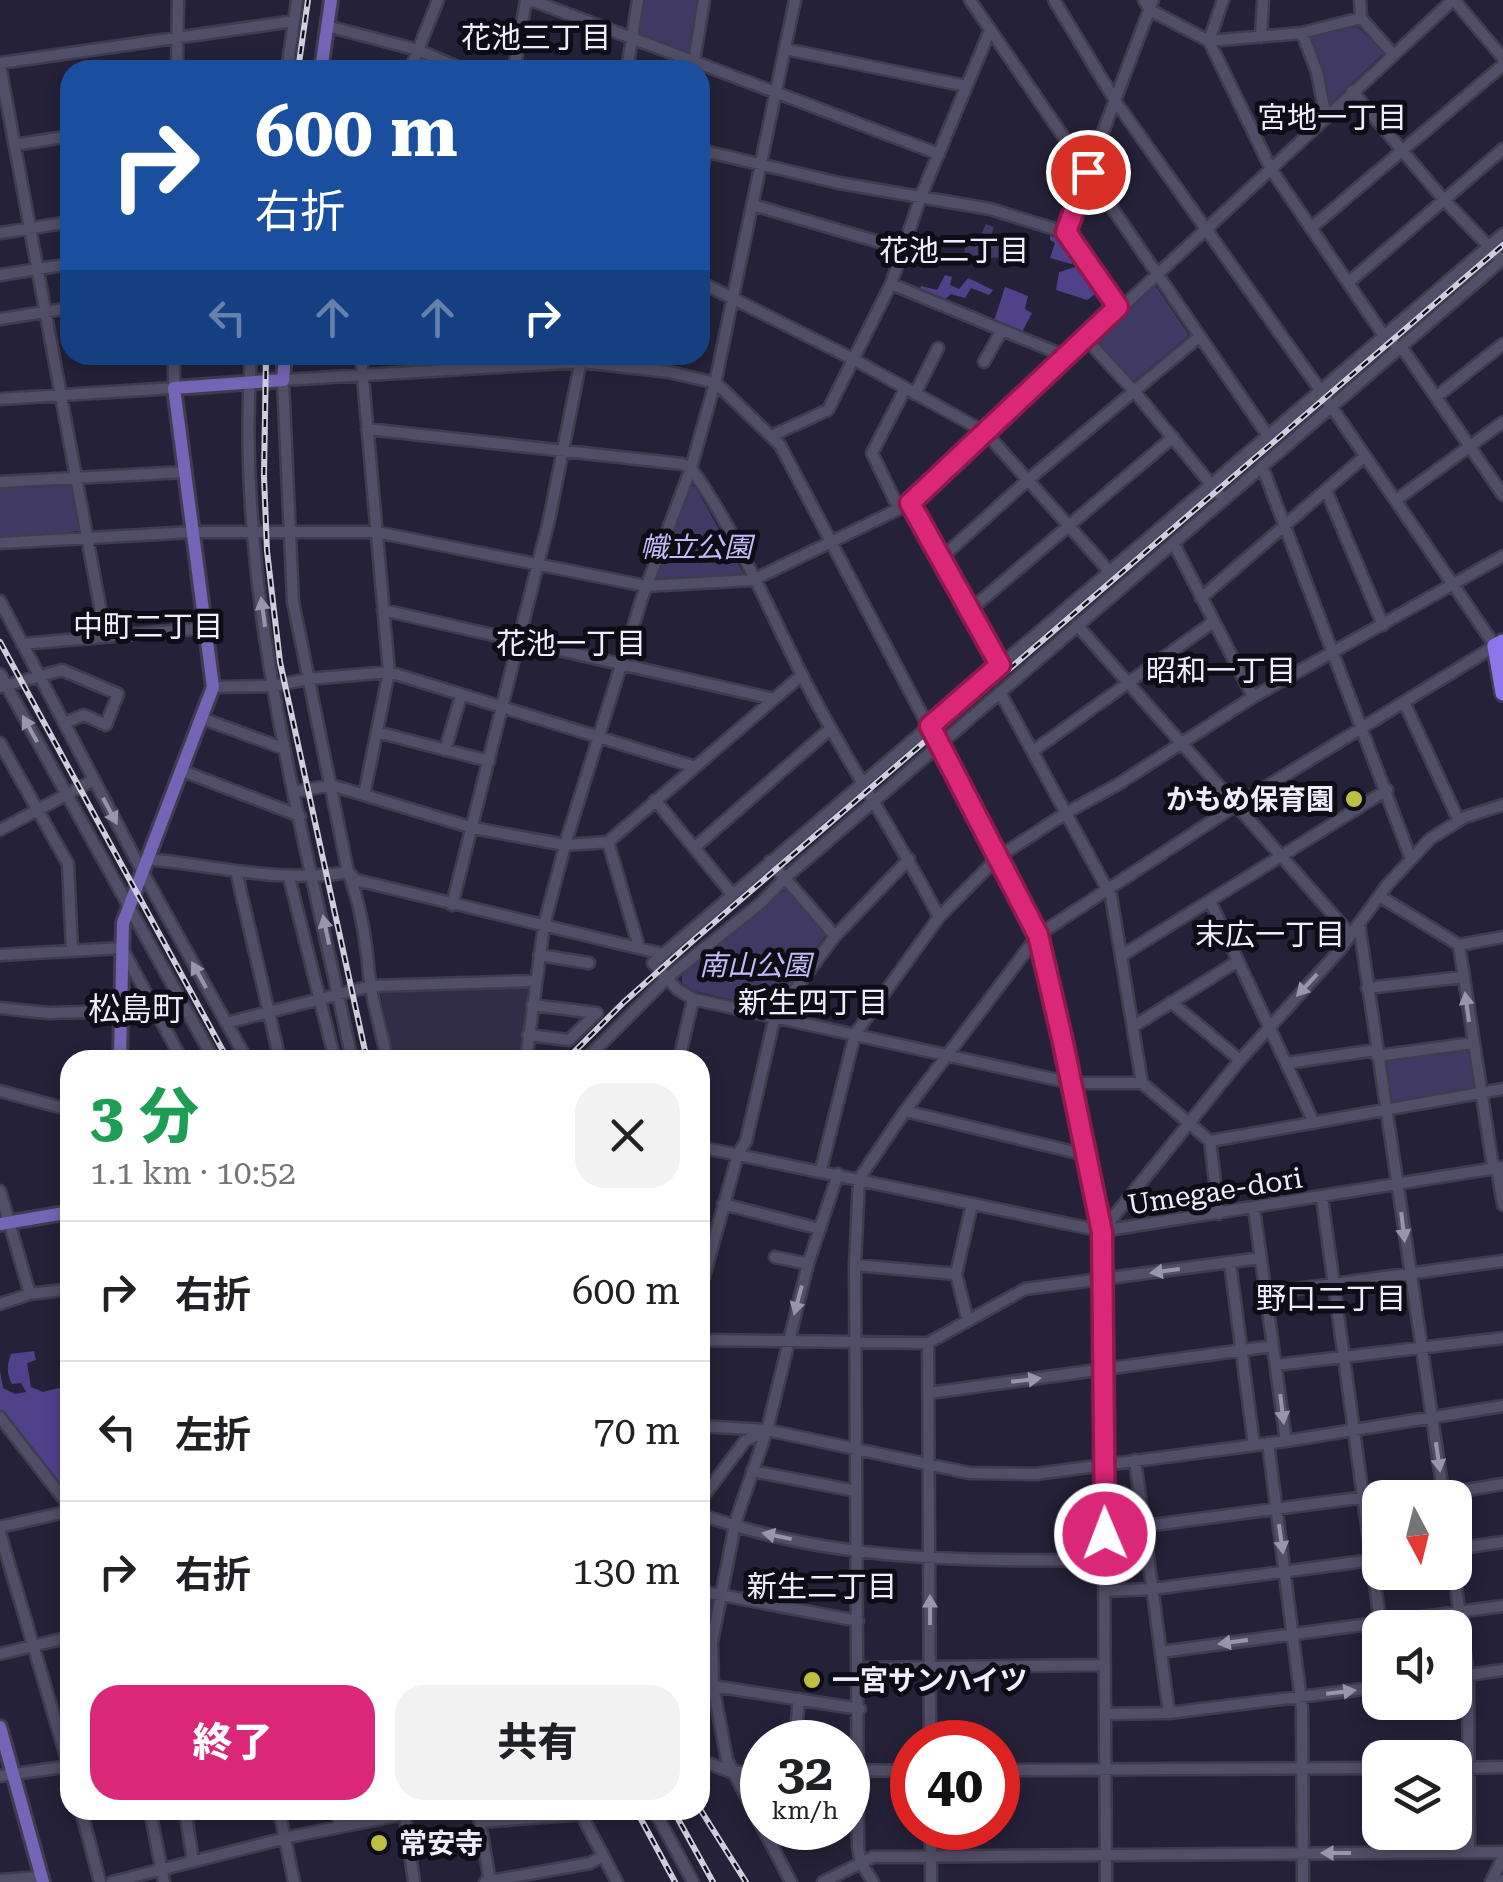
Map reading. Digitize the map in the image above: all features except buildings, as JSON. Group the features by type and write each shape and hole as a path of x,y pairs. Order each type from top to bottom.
{"highway":[{"path":"1499,644 1503,693"}],"main road":[{"path":"322,60 331,0"},
{"path":"120,1050 122,948 128,907 213,687 174,388 283,380 284,365"},
{"path":"4,1223 60,1214"},
{"path":"0,1727 7,1775 43,1879"}],"street":[{"path":"177,60 178,0"},
{"path":"288,60 297,0"},
{"path":"414,60 438,0"},
{"path":"516,60 529,0 691,60"},
{"path":"629,60 638,0"},
{"path":"694,60 704,0"},
{"path":"527,1050 544,925 566,845 646,586 691,468 715,383 795,0"},
{"path":"970,0 1268,436"},
{"path":"859,1720 859,1179 904,1112 1038,935 1238,804 1499,644 1116,102 1054,0"},
{"path":"1209,41 1223,0"},
{"path":"1261,37 1262,0"},
{"path":"1360,0 1361,18 1393,54"},
{"path":"0,542 193,532 376,532 646,586 753,580 905,506 1454,0 1503,62 1311,228"},
{"path":"1066,232 1149,3 1209,41 1271,169 1384,336 1400,348 1503,495"},
{"path":"1209,41 1302,33 1361,18"},
{"path":"105,634 0,65 294,21"},
{"path":"327,26 418,50 441,60"},
{"path":"773,435 828,410 892,284 921,196 990,30"},
{"path":"1302,33 1324,108 1330,112"},
{"path":"785,49 966,86"},
{"path":"710,67 939,154"},
{"path":"596,1050 666,978 762,902 874,800 1503,260 1444,200 1352,91"},
{"path":"14,144 60,137"},
{"path":"1348,283 1503,149"},
{"path":"710,153 839,183 990,208 1066,232 1118,307"},
{"path":"753,204 902,248"},
{"path":"0,233 60,224"},
{"path":"1142,1083 1072,1084 693,999 653,963 1503,234"},
{"path":"0,275 60,266"},
{"path":"892,284 1065,356"},
{"path":"710,287 986,432 1110,572"},
{"path":"0,319 60,310"},
{"path":"984,362 1002,330"},
{"path":"941,558 1200,336"},
{"path":"1086,338 1224,500"},
{"path":"1436,397 1503,344"},
{"path":"938,348 872,453 941,558 1000,665"},
{"path":"0,399 174,388 174,365"},
{"path":"250,365 247,463 274,686 350,1050"},
{"path":"362,365 389,672 364,795"},
{"path":"453,369 454,365"},
{"path":"386,1050 356,890 348,872 293,602 283,380 505,365"},
{"path":"452,905 537,566 581,365"},
{"path":"622,365 715,383 773,435 1038,935 1102,1232 1106,1882"},
{"path":"1396,500 1503,422"},
{"path":"366,428 691,468"},
{"path":"970,610 1173,437"},
{"path":"1201,598 1365,456"},
{"path":"1262,466 1411,859"},
{"path":"691,468 862,784 910,859 939,918"},
{"path":"0,482 185,472"},
{"path":"1326,490 1383,625"},
{"path":"1174,544 1253,697"},
{"path":"820,1170 855,1034 939,918 998,857 1253,697 1503,556"},
{"path":"0,601 241,1050"},
{"path":"383,610 774,699"},
{"path":"1033,751 1213,622"},
{"path":"1078,625 1351,935"},
{"path":"22,644 205,628"},
{"path":"64,723 84,715 106,725 118,694 62,670 2,682 208,1050"},
{"path":"213,687 274,686 389,672 692,766"},
{"path":"295,792 331,786 473,828 566,845 608,842 802,675"},
{"path":"1000,692 1108,888 1142,1083 1210,1141 1220,1214"},
{"path":"444,750 461,696"},
{"path":"1404,702 1459,821"},
{"path":"201,718 285,749"},
{"path":"694,848 832,728"},
{"path":"377,732 489,762"},
{"path":"0,743 68,864 72,950"},
{"path":"180,770 300,816"},
{"path":"0,830 94,780"},
{"path":"1121,956 1387,790"},
{"path":"656,800 732,894"},
{"path":"1102,1232 1240,1060 1351,935 1411,859 1430,839 1459,821 1503,805"},
{"path":"608,842 639,947"},
{"path":"710,1253 738,1154 746,1140 776,1016 835,936 910,859"},
{"path":"770,861 835,936"},
{"path":"144,865 314,878 348,872"},
{"path":"236,872 278,1050"},
{"path":"348,872 356,880 452,905 663,954"},
{"path":"289,877 333,1050"},
{"path":"1379,896 1459,945 1503,937"},
{"path":"1210,901 1314,1122"},
{"path":"1359,923 1441,1480"},
{"path":"1459,945 1472,1043 1484,1092 1492,1161 1500,1168 1503,1205"},
{"path":"0,955 122,948 177,1050"},
{"path":"539,955 589,963"},
{"path":"1134,1026 1238,961"},
{"path":"1367,988 1463,977"},
{"path":"226,1023 372,986 535,981"},
{"path":"681,1050 693,999"},
{"path":"1171,1002 1240,1060"},
{"path":"528,1035 569,1040 597,1012 532,1005"},
{"path":"0,1008 48,1013 120,1011"},
{"path":"1288,1064 1472,1043"},
{"path":"1210,1141 1503,1088"},
{"path":"0,1090 60,1107"},
{"path":"904,1112 1086,1155"},
{"name":"Umegae-dori","path":"710,1149 1102,1232 1500,1168"},
{"path":"790,1882 724,1751 713,1686 712,1642 735,1527 767,1430 808,1264 838,1174"},
{"path":"0,1192 4,1223 30,1294"},
{"path":"1322,1198 1362,1491"},
{"path":"723,1204 820,1229"},
{"path":"968,1320 956,1274 972,1204"},
{"path":"1254,1209 1286,1440"},
{"path":"775,1257 808,1264"},
{"path":"710,1340 928,1343 1025,1290 1262,1258"},
{"path":"1266,1293 1503,1261"},
{"path":"1230,1263 1254,1444"},
{"path":"856,1265 956,1274"},
{"path":"0,1304 30,1294 60,1290"},
{"path":"1276,1365 1503,1338"},
{"path":"928,1343 930,1720"},
{"path":"929,1392 1273,1346"},
{"path":"710,1427 767,1430 968,1473 1036,1474 1503,1406"},
{"path":"0,1417 60,1500"},
{"path":"710,1487 745,1441 767,1430"},
{"path":"1268,1442 1301,1697 1304,1882"},
{"path":"1135,1460 1169,1713"},
{"path":"752,1471 856,1491"},
{"path":"1472,1489 1503,1484"},
{"path":"1144,1526 1362,1498"},
{"path":"60,1515 0,1530 60,1735"},
{"path":"710,1518 735,1527 856,1553 930,1560 1105,1560"},
{"path":"1472,1547 1503,1542"},
{"path":"1105,1591 1152,1589 1362,1561"},
{"path":"710,1592 858,1622"},
{"path":"1472,1610 1503,1606"},
{"path":"1160,1652 1362,1627"},
{"path":"0,1654 60,1639"},
{"path":"859,1668 1105,1664"},
{"path":"1472,1674 1503,1670"},
{"path":"710,1686 860,1709"},
{"path":"1105,1714 1169,1713 1362,1689"},
{"path":"797,1720 798,1699"},
{"path":"710,1764 740,1772"},
{"path":"1020,1770 1362,1768"},
{"path":"1472,1768 1503,1768"},
{"path":"7,1775 60,1769"},
{"path":"84,1820 100,1882"},
{"path":"152,1820 164,1882"},
{"path":"187,1820 193,1860"},
{"path":"282,1820 294,1882"},
{"path":"339,1820 341,1826"},
{"path":"112,1882 368,1820"},
{"path":"406,1820 414,1882"},
{"path":"480,1820 488,1882 590,1863 603,1856"},
{"path":"586,1820 617,1882"},
{"path":"660,1820 694,1882"},
{"path":"858,1850 861,1863 873,1882"},
{"path":"932,1850 932,1882"},
{"path":"823,1882 872,1858 932,1855 1503,1854 1491,1882"},
{"path":"0,1880 43,1879"}],"shaded area":[{"path":"1050,236 1065,240 1078,261 1071,264 1050,258 1055,243"},
{"path":"1082,265 1098,292 1087,300 1056,290 1059,272"},
{"path":"945,275 952,277 950,285 959,289 968,278 993,290 989,295 971,288 965,298 951,294 944,300 919,290 921,286 937,290"},
{"path":"1005,287 1028,296 1025,309 1032,313 1022,332 994,321"},
{"path":"529,985 521,1050 392,1050 380,991"},
{"path":"34,1351 36,1360 27,1363 31,1387 43,1392 60,1388 60,1487 0,1411 0,1370 3,1388 15,1394 26,1392 21,1383 12,1384 8,1372 11,1354"}],"green space":[{"path":"643,0 699,0 690,54 638,36"},
{"path":"1358,27 1384,53 1331,103 1327,102 1310,38 1313,34"},
{"path":"986,224 994,227 992,234 1019,244 1015,257 981,258 964,252 966,245 975,247"},
{"path":"915,237 938,246 930,264 916,260 919,250 910,245"},
{"path":"1153,282 1189,335 1131,384 1092,339"},
{"path":"70,480 79,531 0,539 0,482"},
{"name":"幟立公園","path":"691,486 695,486 745,576 654,579"},
{"name":"南山公園","path":"786,889 827,933 778,1002 763,1007 694,991 682,983 682,975"},
{"path":"1468,1048 1474,1090 1390,1103 1382,1060"}],"railway":[{"path":"299,60 308,0"},
{"path":"576,1050 696,938 1503,245"},
{"path":"266,365 267,551 280,662 365,1050"},
{"path":"0,642 223,1050"},
{"path":"641,1820 675,1882"},
{"path":"679,1820 713,1882"},
{"path":"707,1820 746,1882"}],"place":[{"name":"かもめ保育園","path":"1354,799"},
{"name":"一宮サンハイツ","path":"812,1680"},
{"name":"常安寺","path":"379,1843"}],"district":[{"name":"花池三丁目","path":"536,38"},
{"name":"宮地一丁目","path":"1332,118"},
{"name":"花池二丁目","path":"954,251"},
{"name":"中町二丁目","path":"148,627"},
{"name":"花池一丁目","path":"571,644"},
{"name":"昭和一丁目","path":"1221,671"},
{"name":"末広一丁目","path":"1270,935"},
{"name":"新生四丁目","path":"813,1003"},
{"name":"松島町","path":"136,1009"},
{"name":"野口二丁目","path":"1331,1299"},
{"name":"新生二丁目","path":"822,1587"}],"route":[{"path":"1088,172 1066,232 1118,307 910,503 1000,665 930,726 1038,935 1062,1038 1102,1232 1105,1534"}]}
